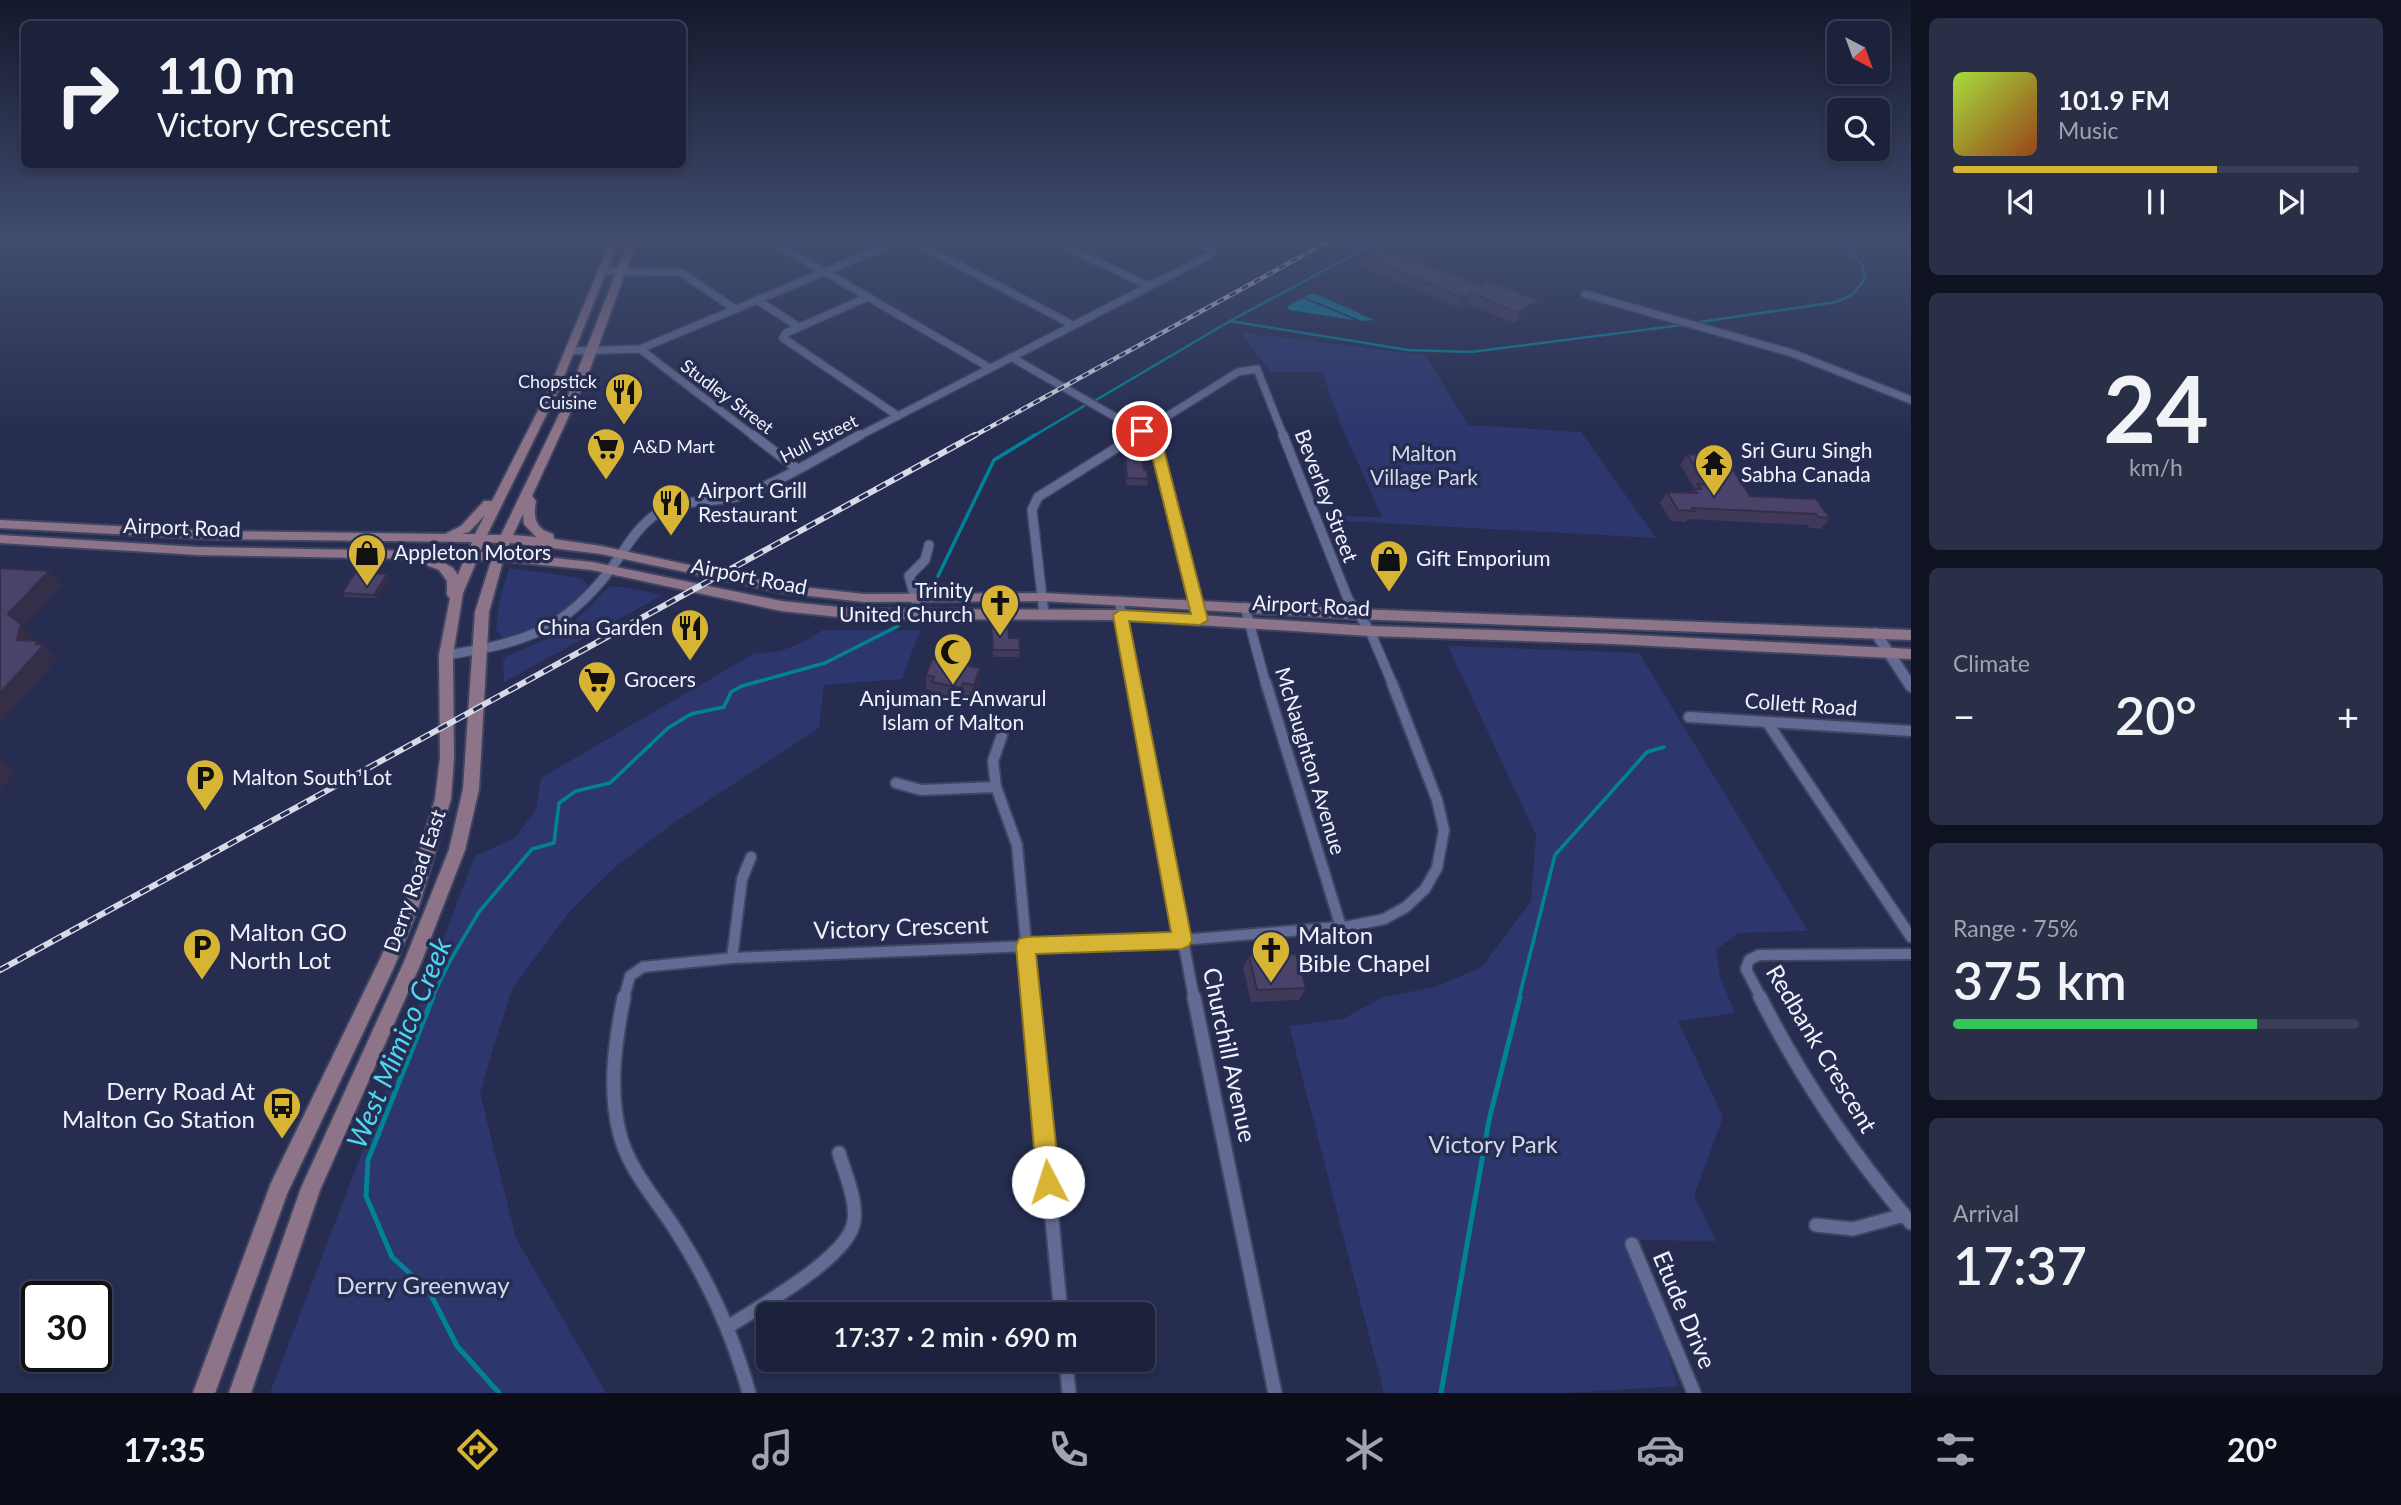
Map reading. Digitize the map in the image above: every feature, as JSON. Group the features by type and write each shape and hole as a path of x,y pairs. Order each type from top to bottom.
{"main road":[{"name":"Derry Road East","path":"204,1393 278,1190 388,961 410,909 443,799 447,758 446,655 453,608 479,537 507,484 589,305"},
{"name":"Derry Road East","path":"240,1393 311,1188 412,963 457,850 471,789 482,612 506,538 550,448 608,305"},
{"path":"379,537 384,534 456,534 477,519 496,490 507,484"},
{"path":"525,495 530,501 527,517 531,526 538,533 564,541 565,544"},
{"name":"Airport Road","path":"0,524 210,536 506,538 565,544 621,554 783,589 864,598 1043,597 1356,614 1599,621 1911,635"},
{"name":"Airport Road","path":"0,539 171,550 499,556 569,562 798,608 858,614 1120,615 1370,631 1614,639 1911,654"},
{"path":"369,555 377,560 426,560 443,565 450,570 455,587 451,606 453,608"},
{"path":"1599,621 1614,639"},
{"path":"1726,626 1737,645"}],"street":[{"path":"729,305 735,309"},
{"path":"569,351 640,349 745,305"},
{"path":"765,305 800,327"},
{"path":"851,305 786,333 783,336 785,341 898,416"},
{"path":"883,305 990,368"},
{"path":"1035,305 1073,325"},
{"name":"Hull Street","path":"446,655 522,640 564,620 581,606 644,525 662,510 689,502 743,495 1112,305"},
{"path":"1623,305 1730,334 1835,367 1911,400"},
{"name":"Studley Street","path":"640,349 796,468"},
{"path":"1011,357 1142,431 1155,442 1200,620"},
{"name":"Beverley Street","path":"1142,431 1238,372 1257,369 1348,599 1370,631"},
{"path":"1044,614 1032,510 1037,498 1043,491 1142,431"},
{"path":"920,615 909,576 925,560 929,545"},
{"name":"Churchill Avenue","path":"1119,601 1182,940 1275,1393"},
{"name":"McNaughton Avenue","path":"1245,607 1340,927"},
{"name":"Victory Crescent","path":"749,1393 728,1327 694,1260 627,1156 613,1100 613,1072 631,976 643,967 732,958 1182,940 1340,927 1384,919 1406,906 1425,889 1437,869 1444,830 1437,800 1411,728 1370,631"},
{"path":"1875,632 1911,687"},
{"name":"Collett Road","path":"1689,717 1911,731"},
{"path":"1767,722 1911,937"},
{"path":"1002,736 993,761 996,787 1017,845 1060,1302"},
{"path":"896,783 921,790 996,787"},
{"path":"732,958 742,879 751,857"},
{"name":"Redbank Crescent","path":"1908,1219 1842,1133 1816,1094 1746,969 1749,960 1759,955 1911,954"},
{"path":"728,1327 832,1256 853,1229 854,1209 839,1153"},
{"path":"1816,1225 1853,1229 1908,1219"},
{"name":"Etude Drive","path":"1632,1244 1694,1393"},
{"path":"1067,1372 1069,1393"}],"green space":[{"name":"Malton Village Park","path":"1242,333 1425,355 1468,425 1581,432 1656,538 1326,520 1325,516 1382,517 1340,423 1322,372 1270,372"},
{"path":"509,568 581,578 588,585 573,605 551,622 527,633 502,637 496,630 499,604"},
{"path":"611,587 663,595 504,682 503,661 507,656 561,633"},
{"name":"Derry Greenway","path":"823,630 920,630 902,679 824,685 819,728 675,822 615,867 569,912 512,989 480,1093 516,1238 606,1393 270,1393 475,856 515,838 536,810 541,778 755,653 790,648"},
{"name":"Victory Park","path":"1448,646 1639,653 1808,931 1738,933 1716,950 1720,977 1735,1013 1678,1021 1723,1117 1694,1196 1716,1241 1632,1240 1678,1386 1568,1393 1384,1393 1289,1026 1343,1019 1383,997 1435,987 1482,967 1531,901 1536,835"}],"shaded area":[{"path":"1319,305 1355,320 1289,310 1287,307"},
{"path":"1323,305 1341,305 1374,320 1362,321"}],"building":[{"path":"1499,305 1530,305 1516,312"},
{"path":"1125,453 1142,453 1148,479 1127,478"},
{"path":"1687,454 1724,456 1750,496 1816,499 1830,518 1818,517 1816,514 1692,508 1694,511 1678,510 1667,492 1697,493 1694,489 1701,489 1698,484 1706,485"},
{"path":"0,568 49,571 8,614 21,624 17,640 39,641 36,644 44,645 0,693"},
{"name":"Appleton Motors","path":"355,573 387,574 374,595 342,593"},
{"name":"Trinity United Church","path":"1008,621 1009,638 1019,638 1020,650 993,650 991,622"},
{"path":"943,656 965,658 971,661 969,666 980,668 974,685 963,683 961,688 932,682 934,677 926,675 932,659 941,661"},
{"path":"1296,954 1306,988 1257,990 1249,956"}],"waterway":[{"path":"1230,321 1260,305"},
{"name":"West Mimico Creek","path":"1693,323 1816,305"},
{"name":"West Mimico Creek","path":"1096,400 1230,321"},
{"name":"West Mimico Creek","path":"1230,321 1408,350 1471,352 1682,325"},
{"name":"West Mimico Creek","path":"1032,437 1084,406"},
{"name":"West Mimico Creek","path":"938,576 994,460 1035,435"},
{"name":"West Mimico Creek","path":"432,998 479,912 532,849 554,843 559,803 576,791 610,783 668,728 691,714 724,707 731,692 742,686 825,663 898,626"},
{"path":"1519,998 1555,855 1647,752 1664,747"},
{"name":"West Mimico Creek","path":"433,997 368,1160 366,1196 392,1257 429,1291 457,1346 499,1393"},
{"path":"1441,1393 1489,1120 1520,997"}],"railway":[{"path":"972,437 1213,305"},
{"path":"0,970 975,435"}],"place":[{"name":"Chopstick Cuisine","path":"624,426"},
{"name":"A&D Mart","path":"606,481"},
{"name":"Sri Guru Singh Sabha Canada","path":"1714,497"},
{"name":"Airport Grill Restaurant","path":"671,537"},
{"name":"Appleton Motors","path":"367,587"},
{"name":"Gift Emporium","path":"1389,593"},
{"name":"Trinity United Church","path":"1000,637"},
{"name":"China Garden","path":"690,662"},
{"name":"Anjuman-E-Anwarul Islam of Malton","path":"953,686"},
{"name":"Grocers","path":"597,714"},
{"name":"Malton South Lot","path":"205,812"},
{"name":"Malton GO North Lot","path":"202,981"},
{"name":"Malton Bible Chapel","path":"1271,984"},
{"name":"Derry Road At Malton Go Station","path":"282,1140"}],"route":[{"path":"1048,1182 1026,946 1182,940 1120,615 1200,620 1155,442 1142,431"}]}
